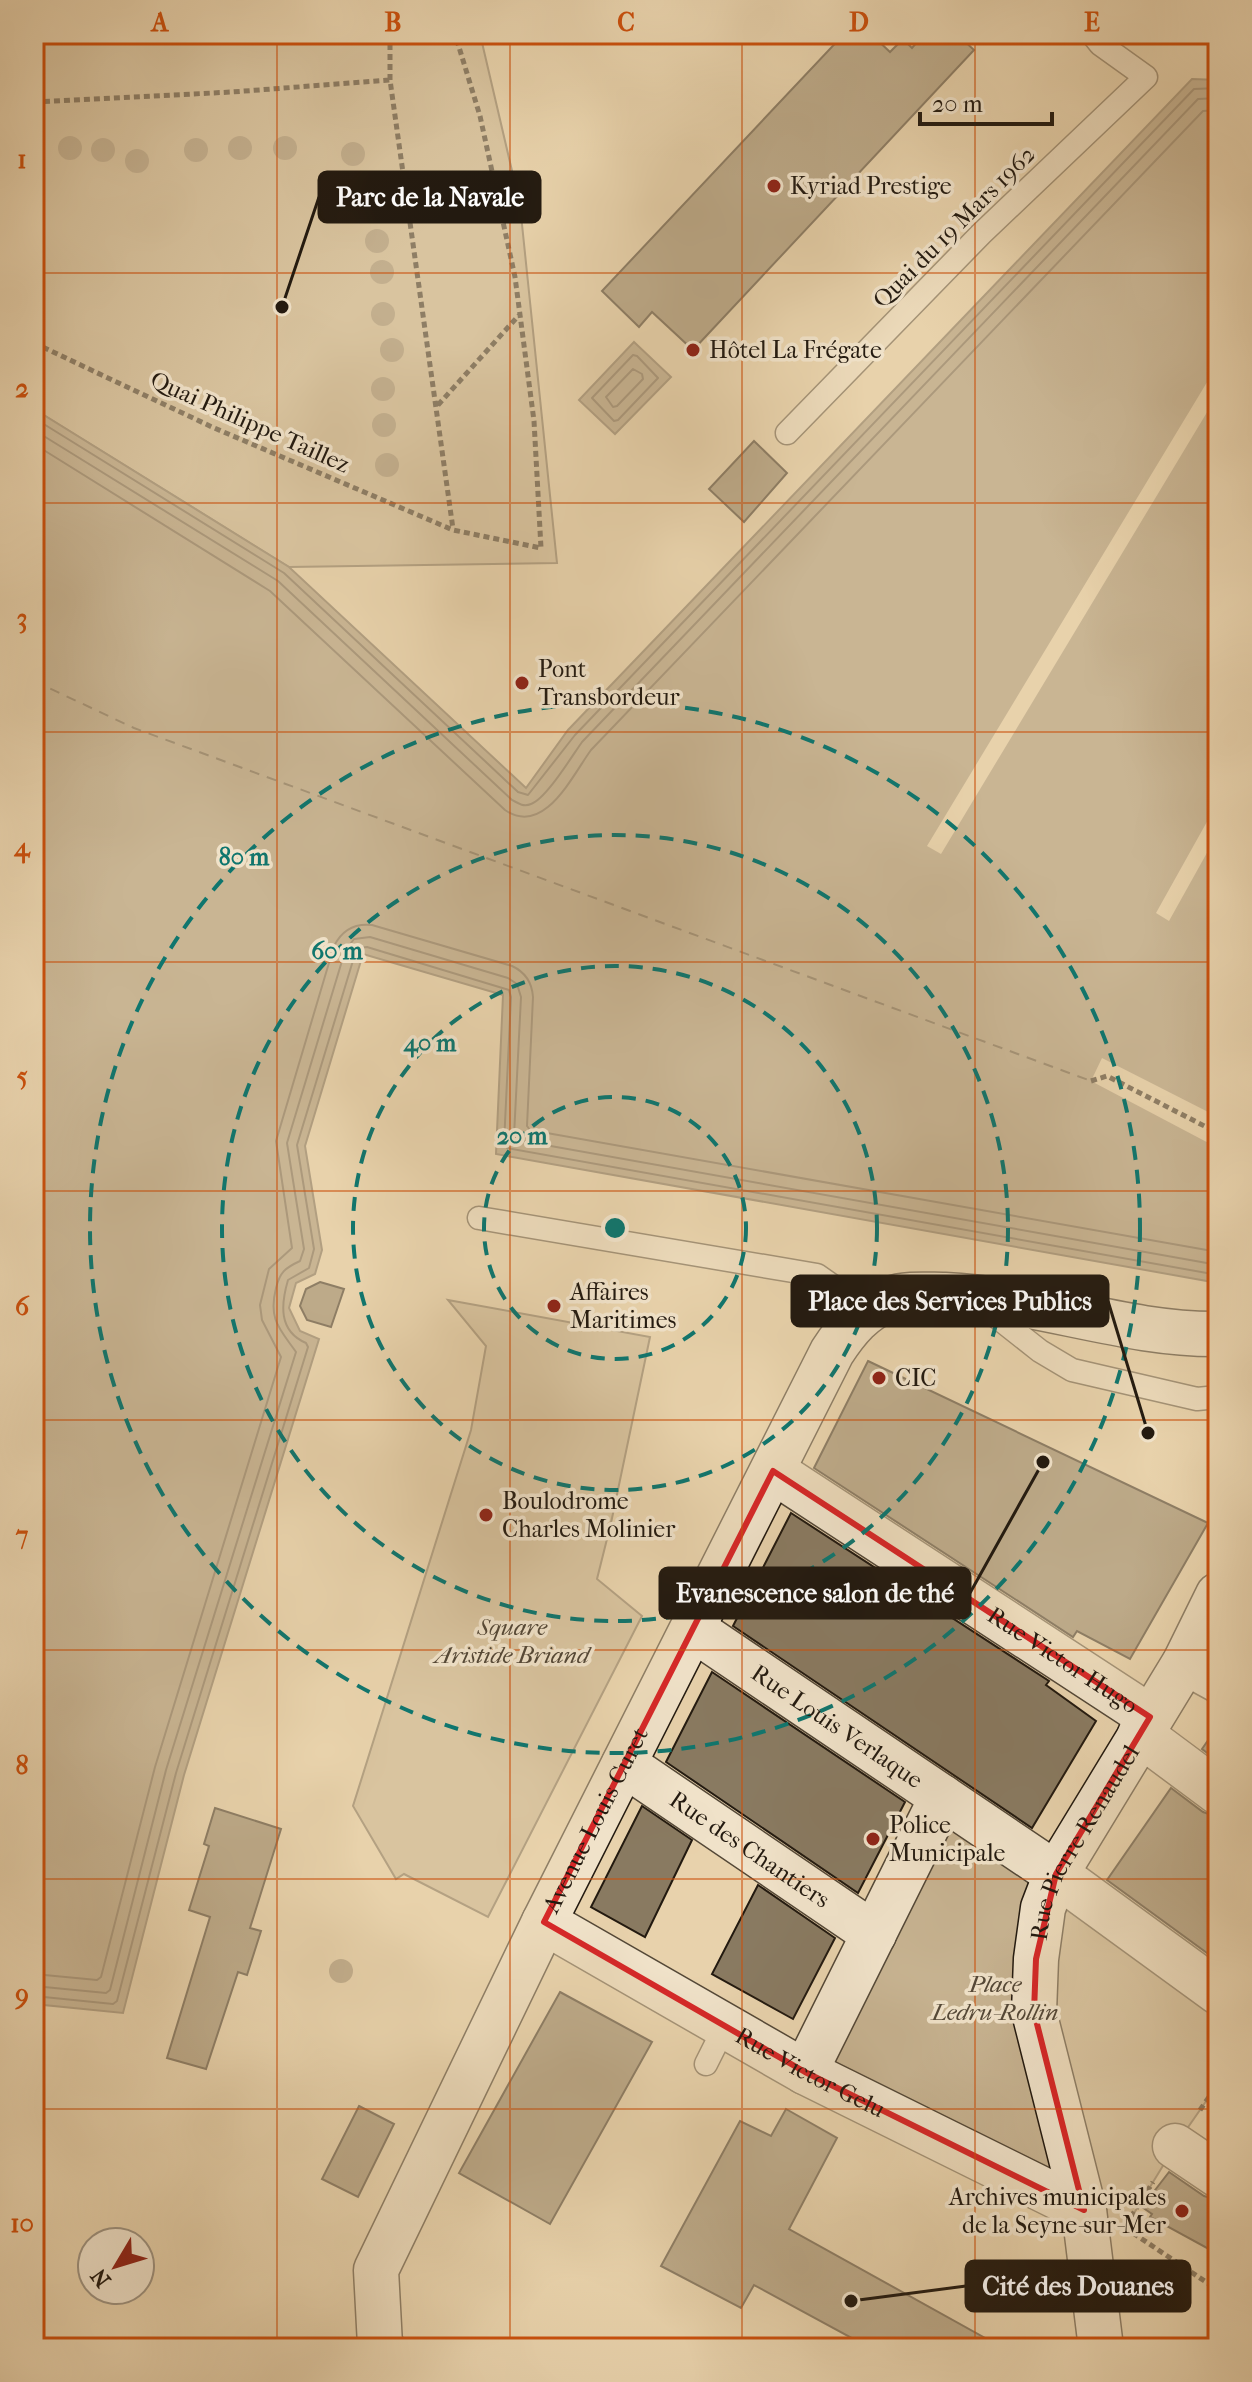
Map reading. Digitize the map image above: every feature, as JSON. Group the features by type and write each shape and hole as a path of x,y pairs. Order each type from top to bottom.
{"street":[{"path":"867,1310 891,1299 921,1295 972,1296 1181,1335 1218,1334"},
{"name":"Avenue Louis Curet","path":"377,2347 376,2270 544,1922 832,1352 847,1330 867,1310"},
{"name":"Rue Victor Hugo","path":"773,1471 1145,1726 1218,1792"},
{"name":"Rue Pierre Renaudel","path":"1101,2348 1084,2210 1034,2012 1036,1959 1043,1908 1056,1874 1145,1726 1201,1671 1218,1595"},
{"name":"Rue Louis Verlaque","path":"693,1629 1056,1874 1218,1992"},
{"name":"Rue des Chantiers","path":"624,1764 874,1934"},
{"path":"805,2072 942,1797"},
{"name":"Rue Victor Gelu","path":"544,1922 716,2045 805,2072 1084,2210"},
{"path":"1175,2146 1218,2175"}],"lane":[{"name":"Quai du 19 Mars 1962","path":"787,433 981,234 1146,77 1100,44 1092,34"},
{"path":"479,1218 817,1275 867,1310"},
{"path":"972,1296 1040,1351 1072,1370 1197,1399 1218,1397"}],"path":[{"path":"390,34 390,80 453,530"},
{"path":"437,405 520,314 515,277 480,116 455,34"},
{"path":"34,102 390,80"},
{"name":"Quai Philippe Taillez","path":"34,343 212,427 453,530 541,548 534,421 520,314"},
{"path":"1091,1081 1107,1076 1218,1133"},
{"path":"1125,2228 1218,2290"}],"highlighted area":[{"path":"773,1471 1150,1717 1056,1874 1036,1959 1034,2012 1084,2210 805,2072 544,1922"}],"green space":[{"path":"34,34 480,34 520,205 557,563 289,567 34,409"},
{"name":"Square Aristide Briand","path":"448,1300 650,1337 597,1579 642,1616 488,1917 404,1874 396,1879 353,1806 471,1430 486,1346"},
{"name":"Place Ledru-Rollin","path":"942,1797 1218,1992 1218,2084 1175,2146 1125,2228 816,2052"}],"water":[{"path":"1192,79 1218,80 1218,1283 496,1154 503,995 363,954 305,1146 322,1250 315,1274 296,1283 289,1308 300,1331 319,1339 184,1775 123,2013 34,2004 34,409 289,567 526,788 568,730"},
{"path":"634,342 671,377 615,434 579,400"}],"pier":[{"path":"1218,364 1218,394 941,854 927,846"},
{"path":"1218,802 1218,833 1169,921 1156,913"},
{"path":"1102,1058 1218,1117 1218,1148 1091,1081"}],"building":[{"name":"Kyriad Prestige","path":"844,34 871,34 890,52 903,39 912,48 924,34 957,34 974,50 693,350 652,312 639,327 602,291"},
{"path":"754,441 787,473 744,522 709,489"},
{"path":"320,1282 344,1289 331,1327 307,1320 300,1306 306,1289"},
{"path":"868,1361 1208,1523 1130,1659 1077,1631 1073,1637 814,1468"},
{"path":"791,1513 1049,1681 1046,1685 1096,1721 1032,1828 733,1626"},
{"path":"712,1672 905,1802 858,1893 666,1762"},
{"path":"1218,1726 1218,1761 1202,1749"},
{"path":"1171,1788 1203,1812 1218,1817 1218,1961 1107,1880"},
{"path":"642,1806 692,1840 645,1937 591,1907"},
{"path":"215,1808 281,1829 250,1928 261,1931 247,1975 238,1972 206,2069 167,2058 210,1917 189,1910 209,1846 204,1844"},
{"path":"758,1885 835,1938 793,2019 712,1974"},
{"path":"560,1992 652,2042 550,2224 459,2173"},
{"path":"359,2106 394,2124 358,2197 322,2179"},
{"path":"786,2109 837,2138 789,2229 1003,2348 870,2348 754,2285 741,2308 661,2266 740,2121 771,2136"},
{"name":"Archives municipales de la Seyne-sur-Mer","path":"1169,2172 1204,2196 1218,2200 1218,2254 1150,2217 1152,2214 1142,2207"}],"ferry route":[{"path":"34,681 134,728 1091,1081"}],"place":[{"name":"Kyriad Prestige","path":"774,186"},
{"name":"Parc de la Navale","path":"282,307"},
{"name":"Hôtel La Frégate","path":"693,350"},
{"name":"Pont Transbordeur","path":"522,683"},
{"name":"Affaires Maritimes","path":"554,1306"},
{"name":"CIC","path":"879,1378"},
{"name":"Place des Services Publics","path":"1148,1433"},
{"name":"Evanescence salon de thé","path":"1043,1462"},
{"name":"Boulodrome Charles Molinier","path":"486,1515"},
{"name":"Police Municipale","path":"873,1839"},
{"name":"Archives municipales de la Seyne-sur-Mer","path":"1182,2211"},
{"name":"Cité des Douanes","path":"851,2301"}]}
